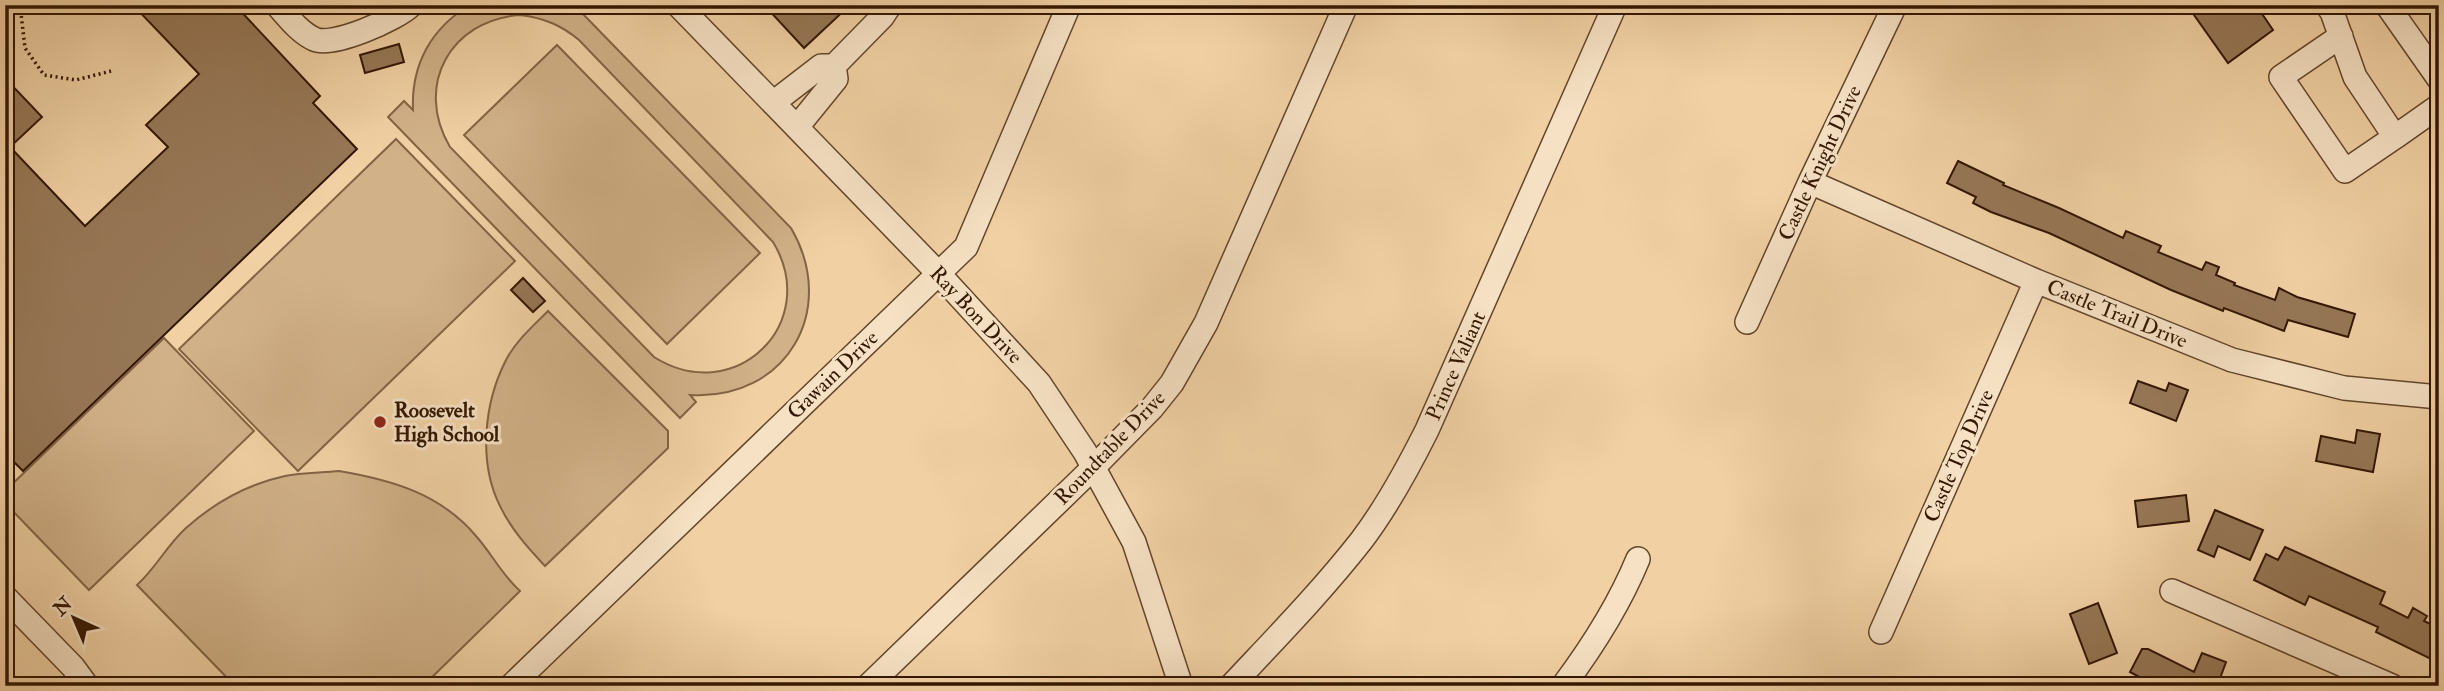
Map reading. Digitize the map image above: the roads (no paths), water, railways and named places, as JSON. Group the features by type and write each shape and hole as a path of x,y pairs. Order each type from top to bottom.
{"street":[{"path":"277,5 299,29 314,40 326,42 384,13 411,5"},
{"name":"Ray Bon Drive","path":"678,5 938,273 1039,383 1093,468 1134,542 1181,686"},
{"path":"773,103 821,65 834,66 882,17 890,5"},
{"name":"Gawain Drive","path":"511,686 966,247 1069,5"},
{"name":"Roundtable Drive","path":"868,686 1093,468 1152,408 1172,383 1189,356 1346,5"},
{"name":"Prince Valiant","path":"1231,686 1363,539 1404,477 1615,5"},
{"name":"Castle Knight Drive","path":"1747,321 1810,181 1895,5"},
{"path":"2327,5 2356,77 2395,137"},
{"path":"2387,5 2439,79"},
{"path":"2341,36 2281,77 2345,171 2439,106"},
{"path":"797,127 836,79 834,66"},
{"name":"Castle Trail Drive","path":"1810,181 2036,281 2232,360 2344,388 2439,397"},
{"name":"Castle Top Drive","path":"1881,632 2036,281"},
{"path":"1563,686 1599,636 1626,589 1638,559"},
{"path":"2172,591 2392,686"},
{"path":"5,597 73,667 87,686"}],"place":[{"name":"Roosevelt High School","path":"380,422"}]}
